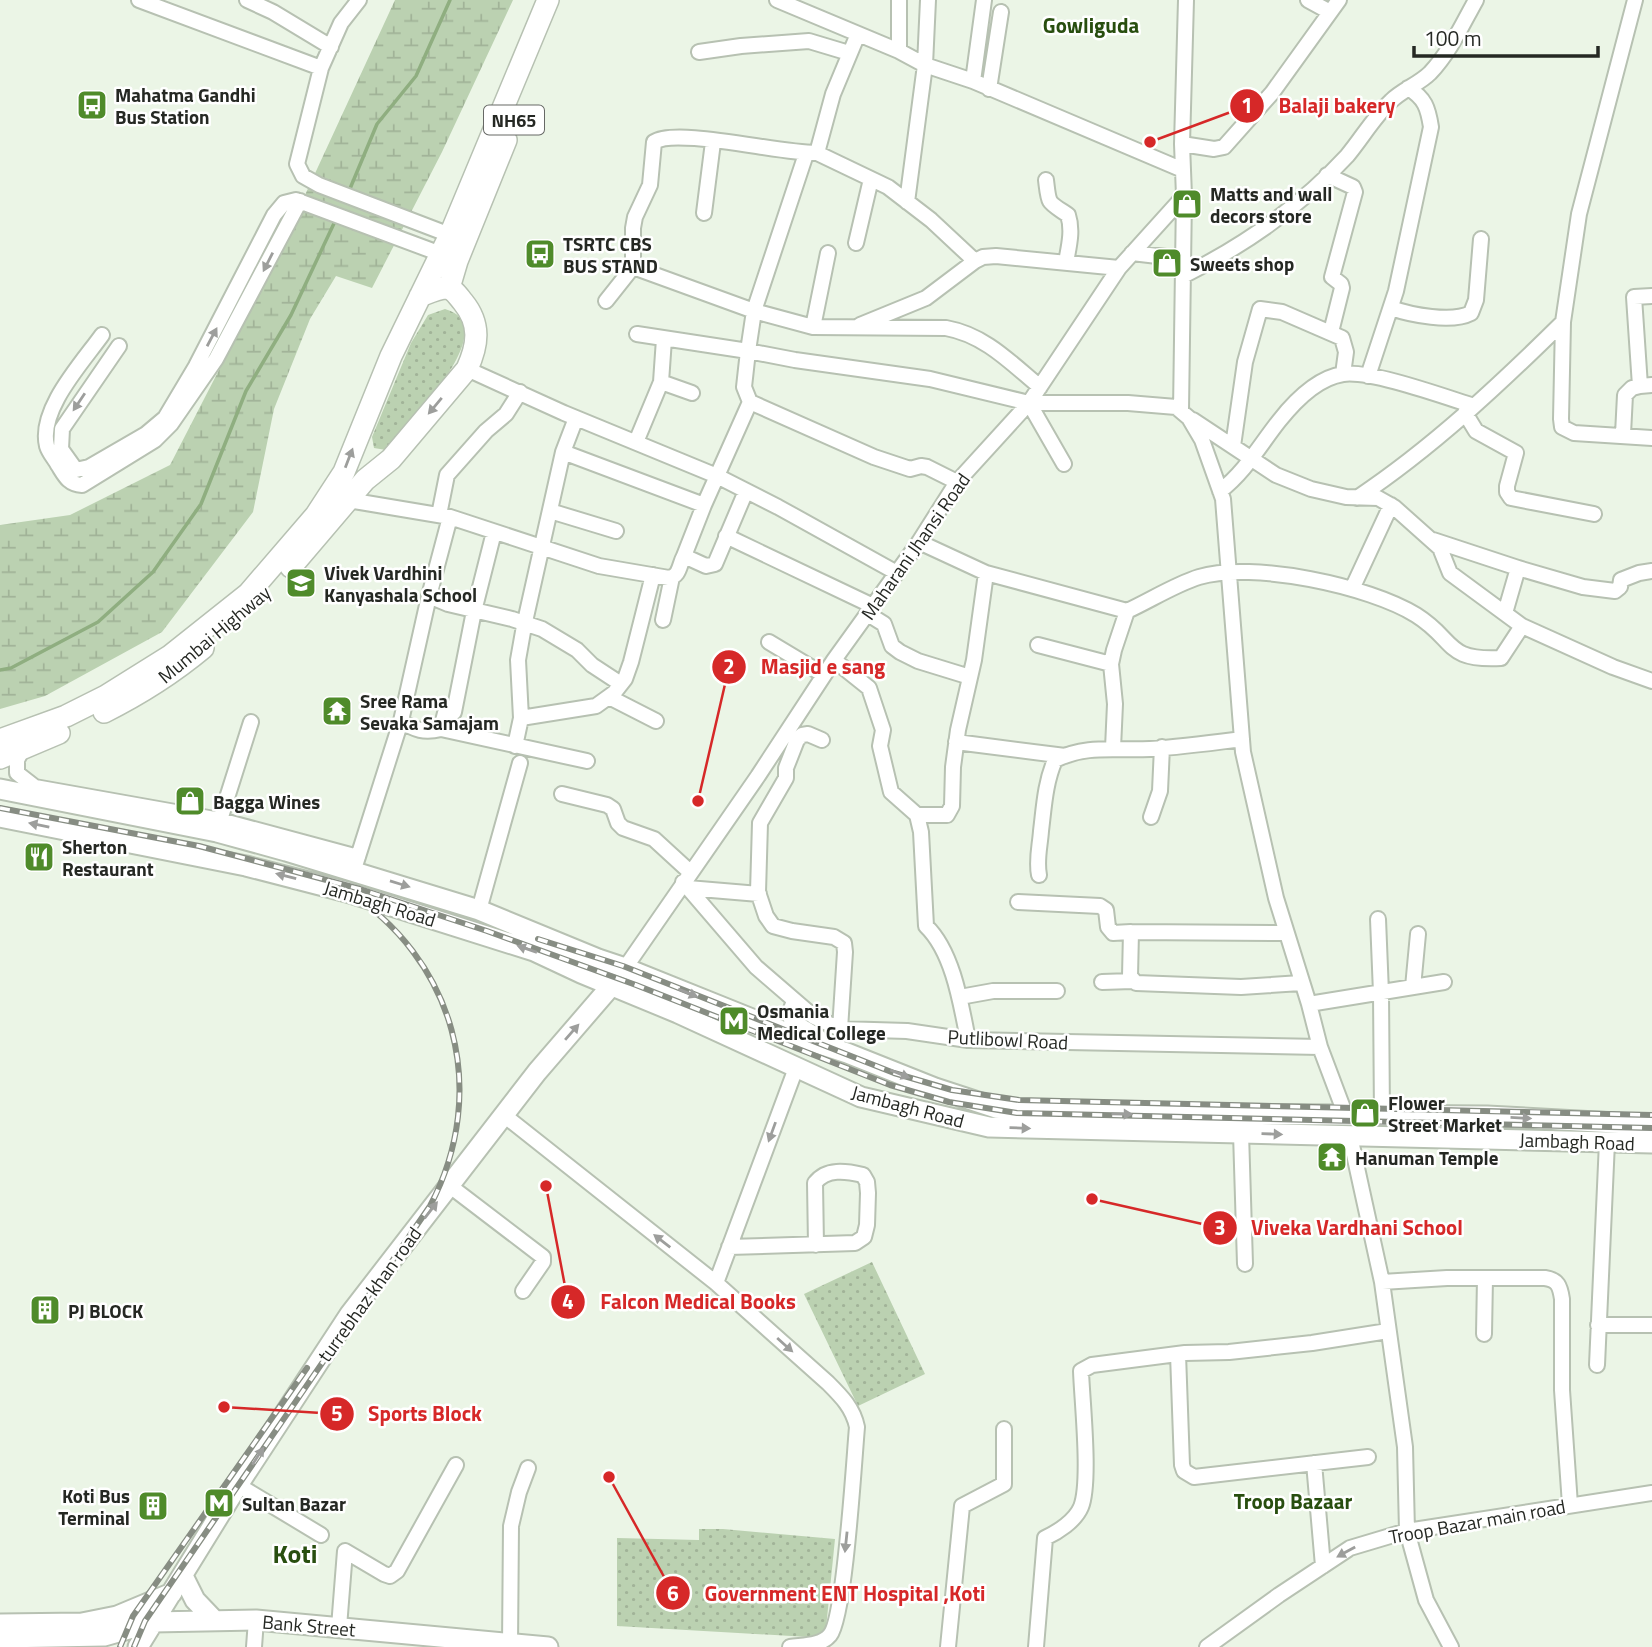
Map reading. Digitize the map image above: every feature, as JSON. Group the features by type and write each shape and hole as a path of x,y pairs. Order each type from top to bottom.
{"highway":[{"name":"Mumbai Highway","path":"0,758 132,698 179,668 272,587 340,494 344,472 391,356 445,245 548,0"},
{"name":"NH65","path":"449,288 457,261 563,0"},
{"name":"Mumbai Highway","path":"0,740 66,716 170,656 248,594 316,515 340,494 365,480 391,459 467,369 475,351 477,329 467,307 449,288"},
{"path":"420,296 449,288"}],"main road":[{"name":"Jambagh Road","path":"0,789 217,832 356,864 747,1017 935,1088 988,1105 1015,1110 1072,1113 1487,1116 1652,1125"},
{"name":"Jambagh Road","path":"0,817 246,866 347,892 534,951 861,1097 989,1127 1652,1143"},
{"name":"turrebhaz khan road","path":"138,1647 238,1485 350,1314 537,1072 612,985"},
{"path":"747,1017 747,1035 754,1041 758,1051"},
{"path":"976,1124 984,1120 988,1105"},
{"path":"0,1624 82,1623 117,1616 177,1584 215,1621"},
{"name":"Bank Street","path":"0,1638 104,1636 153,1622 256,1620 339,1627 390,1639 548,1647"}],"street":[{"path":"139,0 321,68"},
{"path":"247,0 273,12 331,47"},
{"path":"359,0 341,23 321,68 297,164 303,176 318,185 427,226 445,245"},
{"path":"777,0 899,51 925,65 973,81 1183,170"},
{"path":"899,0 899,51"},
{"path":"907,202 925,65 928,0"},
{"path":"973,81 984,0"},
{"path":"1186,0 1182,144 1185,415 1202,440 1223,499 1243,752 1267,861 1320,1047 1346,1116"},
{"path":"1182,144 1214,149 1224,147 1272,93 1334,6 1308,0"},
{"path":"1183,276 1215,260 1266,228 1327,175 1348,155 1391,100 1429,74 1455,40 1476,0"},
{"path":"1635,0 1578,214 1563,322 1562,426 1574,433 1623,434 1652,438"},
{"path":"989,89 1002,12"},
{"path":"858,34 833,94 754,311 744,387 750,402 874,457 910,469 927,467 957,482"},
{"path":"699,52 809,41 849,53"},
{"path":"1368,376 1391,308 1431,127 1428,107 1420,95 1408,88"},
{"path":"606,301 632,267 635,217 650,185 654,142 660,138 687,136 713,142 811,153 888,187 931,220 975,261"},
{"path":"704,213 713,142"},
{"path":"1327,175 1353,187 1355,192 1332,277 1342,288 1331,332"},
{"path":"856,243 871,179"},
{"path":"1046,180 1047,200 1068,215 1071,224 1066,262"},
{"name":"Maharani Jhansi Road","path":"625,968 687,881 834,660 919,542 957,482 1029,402 1119,268 1184,196"},
{"path":"119,346 62,429 61,449 76,470 89,467 146,434 164,418 196,366 274,215 284,203 291,200 307,203 417,245 445,245"},
{"path":"102,335 48,416 48,448 66,479 75,485 82,485 129,458 155,440 171,424 216,359 307,203"},
{"path":"1391,308 1412,315 1464,316 1471,313 1476,300 1481,239"},
{"path":"813,327 828,253"},
{"path":"1132,253 1183,259"},
{"path":"855,327 926,298 983,257 1119,268"},
{"path":"632,267 754,311 813,327 946,328 961,331 973,335 993,349 1040,387"},
{"path":"1623,434 1625,395 1632,388 1646,385 1634,297 1652,296"},
{"path":"1233,446 1245,362 1260,309 1282,312 1342,338 1346,344 1343,374"},
{"path":"1357,498 1381,482 1497,387 1563,322"},
{"path":"637,334 930,379 1029,402 1128,403 1176,407 1276,475 1311,489 1346,497 1378,498 1391,505 1440,548 1450,573 1522,626 1613,667 1652,681"},
{"path":"636,442 661,382 664,338"},
{"path":"467,369 576,418 717,476 897,573"},
{"path":"1220,491 1252,459 1294,402 1321,383 1343,374 1368,376 1419,388 1469,410 1476,431 1516,453 1507,486 1508,496 1594,514"},
{"path":"661,382 692,393"},
{"path":"23,748 17,760 17,773 35,787 220,820 356,864 401,721 444,516 447,475 486,431 506,414 520,393"},
{"path":"663,620 672,577 678,571 750,402"},
{"path":"1029,402 1064,464"},
{"path":"515,746 521,718 518,660 563,452 576,418"},
{"path":"563,452 704,505"},
{"path":"684,556 706,566 712,566 717,561 746,491"},
{"path":"340,494 444,516 599,566 672,577"},
{"path":"1352,589 1391,505"},
{"path":"550,511 616,531"},
{"path":"441,729 445,713 454,712 474,611 494,532"},
{"path":"726,536 871,610 884,624 892,646 900,652 918,661 970,677"},
{"path":"1430,539 1518,568 1583,586 1615,591 1620,587 1621,580 1652,571"},
{"path":"919,542 986,573 1126,611 1199,577 1281,574 1352,589 1376,595 1415,614 1435,628 1457,652 1476,660 1501,658 1522,626"},
{"path":"1505,613 1518,568"},
{"path":"917,816 942,816 950,811 956,742 981,618 986,573"},
{"path":"521,718 596,706 621,684 631,662 653,575"},
{"path":"429,596 448,604 542,629 577,650 592,666 621,684"},
{"path":"1113,748 1115,704 1111,664 1126,611"},
{"path":"769,642 824,675"},
{"path":"1038,645 1111,664"},
{"path":"834,660 869,688 883,730 880,746 891,792 917,816 921,832 926,926 934,935 951,970 960,997 968,1040"},
{"path":"609,697 656,721"},
{"path":"401,721 414,730 427,732 441,729 587,761"},
{"path":"220,820 251,722"},
{"path":"822,740 808,734 797,740 786,768 786,778 760,823 759,894 766,916 773,926 834,937 844,943 840,1029"},
{"path":"1039,875 1038,846 1048,779 1055,760 1075,751 1195,746 1242,739"},
{"path":"956,742 1065,755"},
{"path":"1151,817 1160,791 1162,747"},
{"path":"479,910 520,763"},
{"name":"Putlibowl Road","path":"562,794 607,805 623,828 654,839 756,967 814,1017 840,1029 907,1031 968,1040 1320,1047"},
{"path":"687,881 759,894"},
{"path":"1018,902 1100,906 1107,911 1108,927 1113,933 1286,933"},
{"path":"1378,919 1382,1116"},
{"path":"1131,932 1132,981"},
{"path":"1413,988 1418,934"},
{"path":"1102,982 1241,987 1301,983"},
{"path":"1309,1004 1444,982"},
{"path":"960,997 1005,991 1057,991"},
{"path":"794,1001 791,1009 792,1020 797,1025 847,1053"},
{"path":"716,1283 796,1068"},
{"path":"505,1116 716,1283 844,1399 855,1415 857,1427 846,1548 835,1627 822,1642 790,1647"},
{"path":"1241,1133 1245,1264"},
{"path":"1350,1136 1382,1282 1405,1447 1407,1531 1426,1600 1451,1647"},
{"path":"1597,1365 1607,1142"},
{"path":"729,1247 816,1245 855,1243 863,1237 867,1225 868,1193 863,1175 852,1172 829,1172 820,1175 815,1183 816,1245"},
{"path":"450,1186 543,1257 543,1262 523,1292"},
{"path":"1382,1282 1485,1278 1554,1279 1559,1285 1562,1298 1562,1390 1570,1505"},
{"path":"1484,1335 1485,1278"},
{"path":"1598,1325 1652,1325"},
{"path":"1037,1647 1045,1538 1061,1530 1081,1508 1085,1483 1081,1371 1092,1365 1178,1354 1229,1352 1312,1343 1388,1331"},
{"path":"1178,1354 1182,1465 1187,1474 1194,1476 1368,1457"},
{"path":"948,1647 962,1506 1004,1484 1004,1429"},
{"path":"1314,1463 1323,1566"},
{"path":"339,1627 345,1551 384,1574 390,1576 397,1571 456,1465"},
{"path":"510,1644 511,1526 528,1468"},
{"path":"238,1485 321,1535"},
{"name":"Troop Bazar main road","path":"1207,1647 1350,1548 1407,1531 1652,1493"},
{"path":"254,1647 256,1620"}],"green space":[{"path":"395,0 513,0 442,152 372,288 336,276 310,319 274,409 253,512 162,632 45,696 0,709 0,525 70,515 170,465 270,271"},
{"path":"445,309 461,319 465,335 459,355 429,400 386,450 374,448 372,437 411,343 428,315"},
{"path":"872,1262 925,1374 858,1406 804,1294"},
{"path":"699,1529 835,1539 825,1638 617,1626 617,1538 699,1540"}],"waterway":[{"path":"349,191 377,124 416,76 450,0"},
{"path":"0,670 11,668 98,622 153,572 201,504 246,391 291,315 337,217"}],"railway":[{"path":"0,808 199,846 360,889 636,985 890,1085 949,1102 1017,1113 1652,1128"},
{"path":"134,1647 145,1621 430,1206 448,1162 458,1117 459,1073 452,1030 436,989 413,951 382,918 344,889"},
{"path":"538,939 623,966 894,1073 952,1090 1019,1100 1652,1115"},
{"path":"120,1647 133,1616 307,1368"}],"place":[{"name":"Mahatma Gandhi Bus Station","path":"92,105"},
{"name":"Balaji bakery","path":"1150,142"},
{"name":"Matts and wall decors store","path":"1187,204"},
{"name":"TSRTC CBS BUS STAND","path":"540,254"},
{"name":"Sweets shop","path":"1167,263"},
{"name":"Vivek Vardhini Kanyashala School","path":"301,583"},
{"name":"Sree Rama Sevaka Samajam","path":"337,711"},
{"name":"Bagga Wines","path":"190,801"},
{"name":"Masjid e sang","path":"698,801"},
{"name":"Sherton Restaurant","path":"39,857"},
{"name":"Osmania Medical College","path":"734,1021"},
{"name":"Flower Street Market","path":"1365,1113"},
{"name":"Hanuman Temple","path":"1332,1157"},
{"name":"Falcon Medical Books","path":"546,1186"},
{"name":"Viveka Vardhani School","path":"1092,1199"},
{"name":"PJ BLOCK","path":"45,1310"},
{"name":"Sports Block","path":"224,1407"},
{"name":"Government ENT Hospital ,Koti","path":"609,1477"},
{"name":"Sultan Bazar","path":"219,1503"},
{"name":"Koti Bus Terminal","path":"153,1506"}],"district":[{"name":"Gowliguda","path":"1091,25"},
{"name":"Troop Bazaar","path":"1293,1501"},
{"name":"Koti","path":"295,1553"}]}
